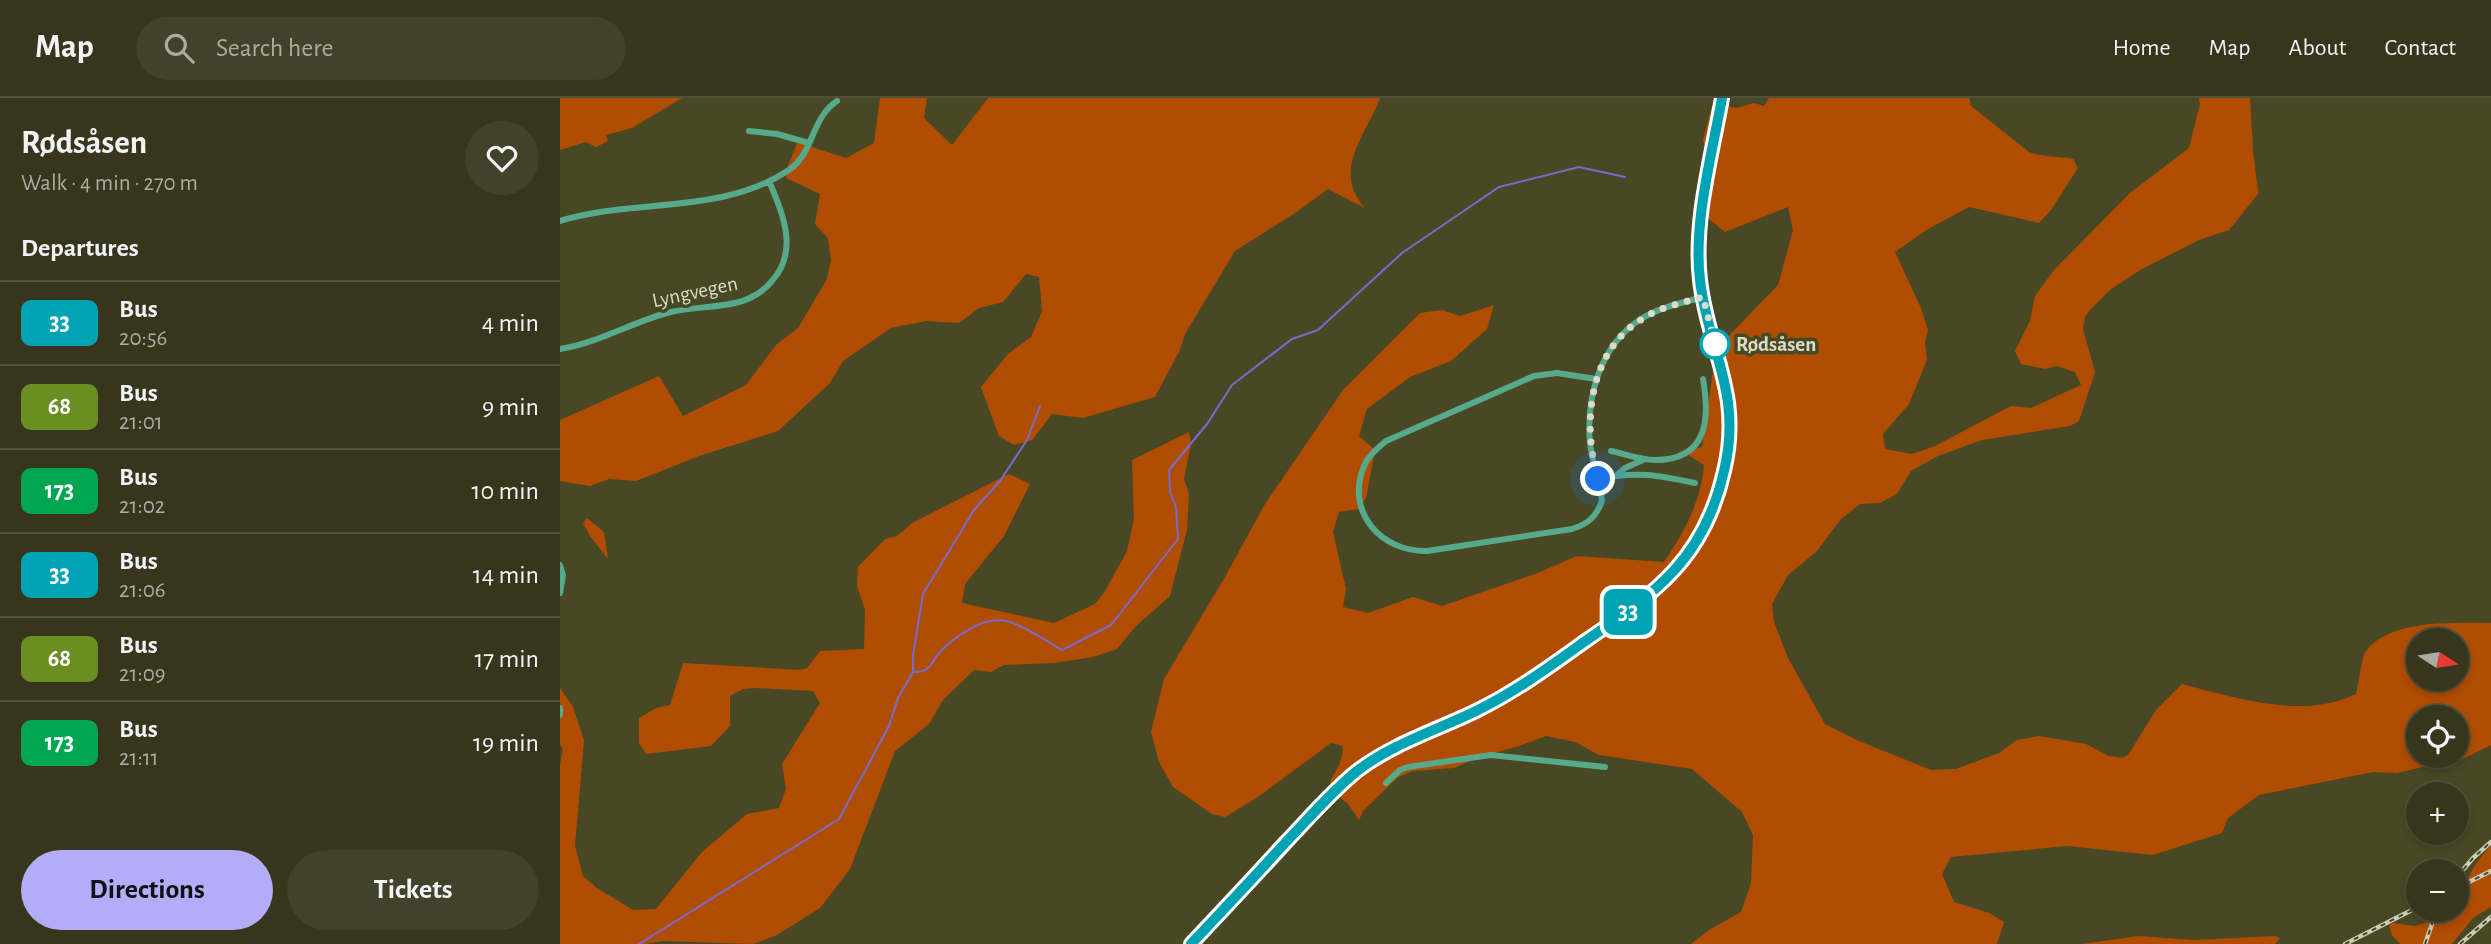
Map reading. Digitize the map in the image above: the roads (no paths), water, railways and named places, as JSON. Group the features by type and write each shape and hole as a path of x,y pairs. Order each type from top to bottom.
{"main road":[{"path":"1191,944 1325,800 1358,771 1402,744 1475,711 1522,685 1645,599 1678,568 1698,539 1712,511 1724,473 1730,438 1726,382 1703,297 1699,254 1701,223 1722,98"}],"street":[{"path":"560,221 590,212 724,198 769,181 800,161 819,119 828,107 837,101"},
{"path":"749,131 777,134 809,144"},
{"name":"Lyngvegen","path":"560,349 586,344 667,313 739,302 763,290 782,267 787,250 783,218 769,181"},
{"path":"1596,379 1557,373 1534,376 1386,441 1365,464 1361,476 1360,500 1365,517 1373,530 1402,549 1427,551 1583,526 1594,517 1602,501 1589,430 1596,379 1608,352 1617,340 1640,320 1653,313 1703,297"},
{"path":"1611,451 1645,459 1669,458 1692,447 1700,438 1707,415 1703,379"},
{"path":"1617,475 1625,468 1645,459"},
{"path":"1598,479 1630,473 1695,483"},
{"path":"560,565 563,575 560,593"},
{"path":"1386,783 1408,766 1491,755 1605,767"}],"waterway":[{"path":"913,672 928,668 952,641 975,626 991,621 1014,624 1062,650 1111,625 1178,539 1176,507 1170,492 1169,470 1207,424 1232,385 1292,339 1318,330 1402,253 1499,187 1579,167 1625,177"},
{"path":"639,944 839,819 889,726 898,698 913,672 913,655 923,594 974,510 1000,481 1027,440 1040,406"}],"railway":[{"path":"2469,863 2491,842"},
{"path":"2469,882 2491,871"},
{"path":"2345,944 2406,913"},
{"path":"2460,944 2491,917"},
{"path":"2425,944 2433,922"}],"place":[{"name":"Rødsåsen","path":"1715,344"}]}
